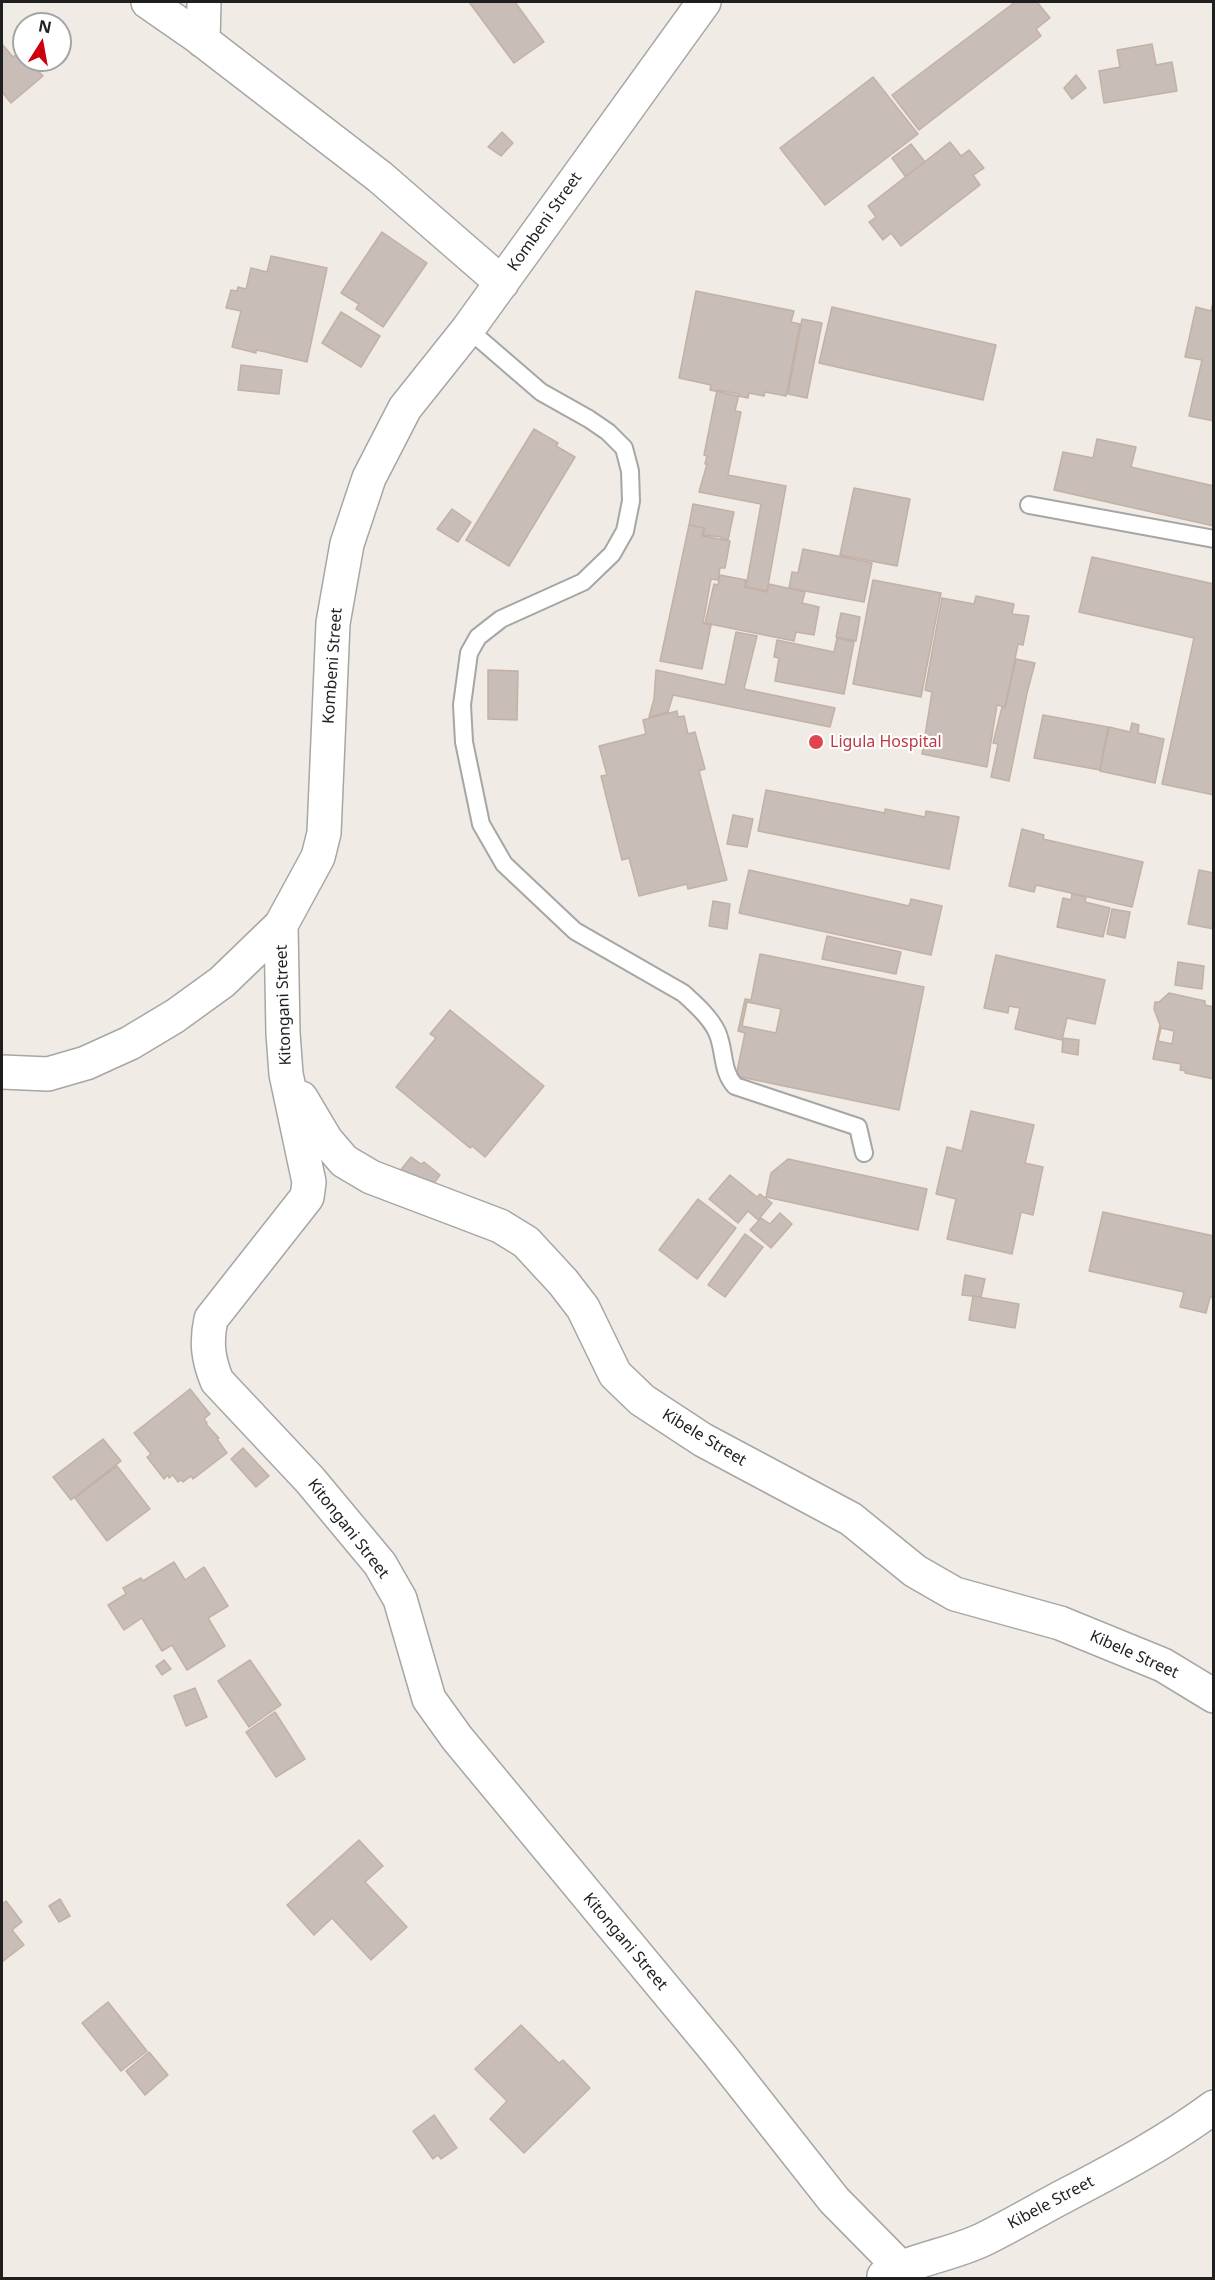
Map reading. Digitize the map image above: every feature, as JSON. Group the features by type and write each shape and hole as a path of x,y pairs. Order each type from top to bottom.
{"street":[{"path":"148,2 204,41 380,177 502,283"},
{"path":"204,2 204,41"},
{"name":"Kombeni Street","path":"2,1072 48,1074 86,1063 130,1042 175,1016 222,982 281,925 318,857 324,833 333,623 347,544 369,478 405,408 502,283 704,2"},
{"name":"Kitongani Street","path":"281,925 282,1021 286,1074 309,1182 307,1197 211,1319 207,1340 210,1364 217,1381 310,1480 380,1564 400,1599 429,1699 456,1738 719,2054 896,2275"},
{"name":"Kibele Street","path":"286,1074 326,1140 344,1161 371,1177 500,1226 526,1242 563,1281 583,1308 615,1374 642,1400 704,1440 851,1519 915,1571 956,1594 1060,1623 1163,1665 1214,1696"},
{"name":"Kibele Street","path":"896,2275 981,2240 1170,2138 1214,2107"}],"lane":[{"path":"468,329 541,392 589,418 624,448 630,471 631,501 625,531 612,554 584,582 501,619 478,637 469,653 462,705 464,742 482,824 504,864 575,931 683,993 697,1006 717,1032 728,1075 735,1086 759,1092 858,1127 864,1153"},
{"path":"1029,505 1214,539"}],"building":[{"path":"469,2 515,2 544,42 514,63"},
{"path":"1015,2 1037,2 1050,18 1036,29 1041,36 919,130 892,95"},
{"path":"2,44 12,56 12,72 39,72 43,76 11,103 2,92"},
{"path":"1152,44 1156,65 1172,62 1177,91 1104,103 1099,71 1120,67 1117,50"},
{"path":"1076,75 1086,88 1072,99 1064,88"},
{"path":"873,77 918,134 825,205 780,148"},
{"path":"502,132 513,143 501,156 488,147"},
{"path":"950,142 961,156 969,150 984,168 973,175 980,185 901,246 891,233 883,240 869,222 876,217 868,206"},
{"path":"911,144 925,162 905,176 892,158"},
{"path":"382,232 427,263 383,327 356,309 359,304 341,293"},
{"path":"271,256 327,268 307,362 232,347 241,311 226,308 231,290 237,291 238,287 246,289 251,268 267,272"},
{"path":"696,291 794,311 791,322 800,324 786,396 765,392 764,396 749,393 748,398 710,390 711,385 679,378"},
{"path":"1214,299 1214,421 1189,416 1202,360 1185,357 1196,307 1211,311"},
{"path":"832,307 996,345 983,400 819,363"},
{"path":"341,312 380,336 361,367 322,343"},
{"path":"802,319 822,323 807,398 788,394"},
{"path":"241,365 282,370 279,394 238,390"},
{"path":"717,390 739,394 735,411 741,412 728,475 786,486 767,591 746,587 761,504 699,492 707,464 705,464 707,456 704,455"},
{"path":"534,429 558,443 556,446 575,457 509,566 466,540"},
{"path":"1097,439 1136,447 1131,467 1214,486 1214,526 1054,490 1063,452 1093,458"},
{"path":"854,488 910,499 897,566 840,555"},
{"path":"693,504 734,512 728,540 703,535 705,528 689,525"},
{"path":"452,509 471,522 458,542 437,529"},
{"path":"689,525 704,528 702,536 730,541 725,568 720,568 718,580 711,579 703,623 711,625 702,669 660,661"},
{"path":"803,549 872,563 864,602 789,588 792,572 798,573"},
{"path":"1092,557 1214,584 1214,795 1162,784 1194,638 1079,612"},
{"path":"720,575 746,580 744,587 767,592 769,584 805,592 802,603 819,607 814,635 796,632 794,641 705,623 714,584 718,585"},
{"path":"873,580 941,593 921,697 853,684"},
{"path":"976,596 1014,604 1012,614 1029,616 1023,645 1018,644 1005,707 997,705 987,767 922,754 932,692 925,690 942,598 974,604"},
{"path":"841,613 860,617 856,641 836,637"},
{"path":"736,632 757,636 744,689 835,708 830,727 673,695 668,712 649,717 654,699 656,670 725,685"},
{"path":"837,638 854,642 844,694 775,681 779,658 774,657 777,640 834,652"},
{"path":"1016,659 1035,663 1009,781 991,777 998,744 993,743 1002,707 1005,708"},
{"path":"488,670 518,671 517,720 488,719"},
{"path":"677,711 678,717 684,716 688,734 695,732 705,769 699,771 727,880 688,889 687,884 639,896 629,858 622,860 601,776 607,775 599,746 646,734 643,720"},
{"path":"1043,715 1108,727 1100,770 1034,758"},
{"path":"1132,723 1139,725 1138,733 1164,739 1155,783 1100,771 1109,727 1130,732"},
{"path":"766,790 885,813 885,809 925,817 926,811 959,817 949,869 758,831"},
{"path":"733,815 753,819 747,847 727,844"},
{"path":"1022,829 1044,835 1043,839 1143,862 1132,907 1036,885 1034,892 1009,886"},
{"path":"749,870 909,906 911,899 942,906 931,955 739,913"},
{"path":"1199,870 1214,873 1214,929 1188,924"},
{"path":"1072,894 1086,897 1085,902 1110,908 1103,937 1057,927 1063,898 1071,900"},
{"path":"713,901 730,904 727,929 709,926"},
{"path":"1112,909 1130,912 1125,938 1107,934"},
{"path":"827,936 901,952 896,974 822,959"},
{"path":"760,954 924,987 899,1110 736,1076 745,1033 738,1031 745,999 751,1000","holes":["747,1002 781,1009 776,1033 742,1026"]},
{"path":"996,955 1105,980 1095,1024 1067,1018 1062,1040 1015,1029 1020,1008 1009,1006 1008,1013 984,1008"},
{"path":"1178,962 1204,966 1202,989 1175,985"},
{"path":"1169,993 1205,1001 1205,1005 1214,1007 1214,1079 1185,1073 1186,1071 1180,1070 1181,1064 1153,1059 1160,1025 1154,1009 1155,1002 1159,1002","holes":["1161,1028 1174,1031 1172,1044 1158,1041"]},
{"path":"450,1010 544,1086 485,1157 472,1146 470,1148 396,1087 436,1038 430,1034"},
{"path":"1063,1038 1079,1040 1078,1055 1062,1052"},
{"path":"971,1111 1034,1125 1025,1163 1043,1167 1033,1215 1021,1212 1012,1254 947,1239 956,1199 936,1194 947,1147 962,1151"},
{"path":"411,1157 421,1164 424,1162 440,1175 428,1191 400,1171"},
{"path":"788,1159 927,1189 918,1230 766,1197 771,1173"},
{"path":"730,1175 757,1197 760,1194 772,1203 758,1220 748,1211 738,1223 709,1199"},
{"path":"698,1199 736,1228 697,1279 659,1250"},
{"path":"1103,1212 1214,1236 1214,1298 1210,1297 1206,1313 1180,1307 1184,1292 1089,1271"},
{"path":"780,1213 792,1224 771,1248 750,1230 761,1218 770,1224"},
{"path":"745,1234 763,1247 725,1297 708,1285"},
{"path":"965,1275 985,1279 981,1297 962,1295"},
{"path":"973,1296 1019,1304 1015,1328 969,1320"},
{"path":"190,1389 210,1414 204,1419 206,1424 219,1438 217,1439 227,1453 193,1479 191,1476 183,1482 181,1480 178,1482 173,1475 169,1478 168,1475 164,1479 147,1457 151,1454 134,1433"},
{"path":"103,1439 121,1461 71,1500 53,1477"},
{"path":"243,1448 269,1476 256,1487 231,1459"},
{"path":"117,1466 150,1509 107,1541 75,1498"},
{"path":"174,1562 185,1580 204,1567 228,1606 208,1618 225,1646 187,1670 172,1645 162,1651 142,1618 124,1630 108,1605 126,1594 123,1588 141,1578 143,1581"},
{"path":"164,1660 171,1669 162,1675 156,1666"},
{"path":"250,1660 281,1705 249,1727 218,1681"},
{"path":"195,1688 207,1717 186,1726 174,1696"},
{"path":"275,1712 305,1759 276,1777 246,1732"},
{"path":"359,1840 383,1866 365,1882 407,1927 371,1960 332,1918 314,1935 287,1905"},
{"path":"60,1899 70,1916 59,1922 49,1906"},
{"path":"6,1901 22,1922 12,1930 24,1945 2,1962 2,1904"},
{"path":"108,2002 147,2051 121,2071 82,2023"},
{"path":"521,2025 559,2063 563,2060 590,2088 524,2153 490,2119 507,2101 475,2069"},
{"path":"149,2052 168,2075 145,2095 126,2071"},
{"path":"434,2115 457,2148 441,2159 438,2155 433,2159 413,2131"}],"place":[{"name":"Ligula Hospital","path":"816,742"}]}
